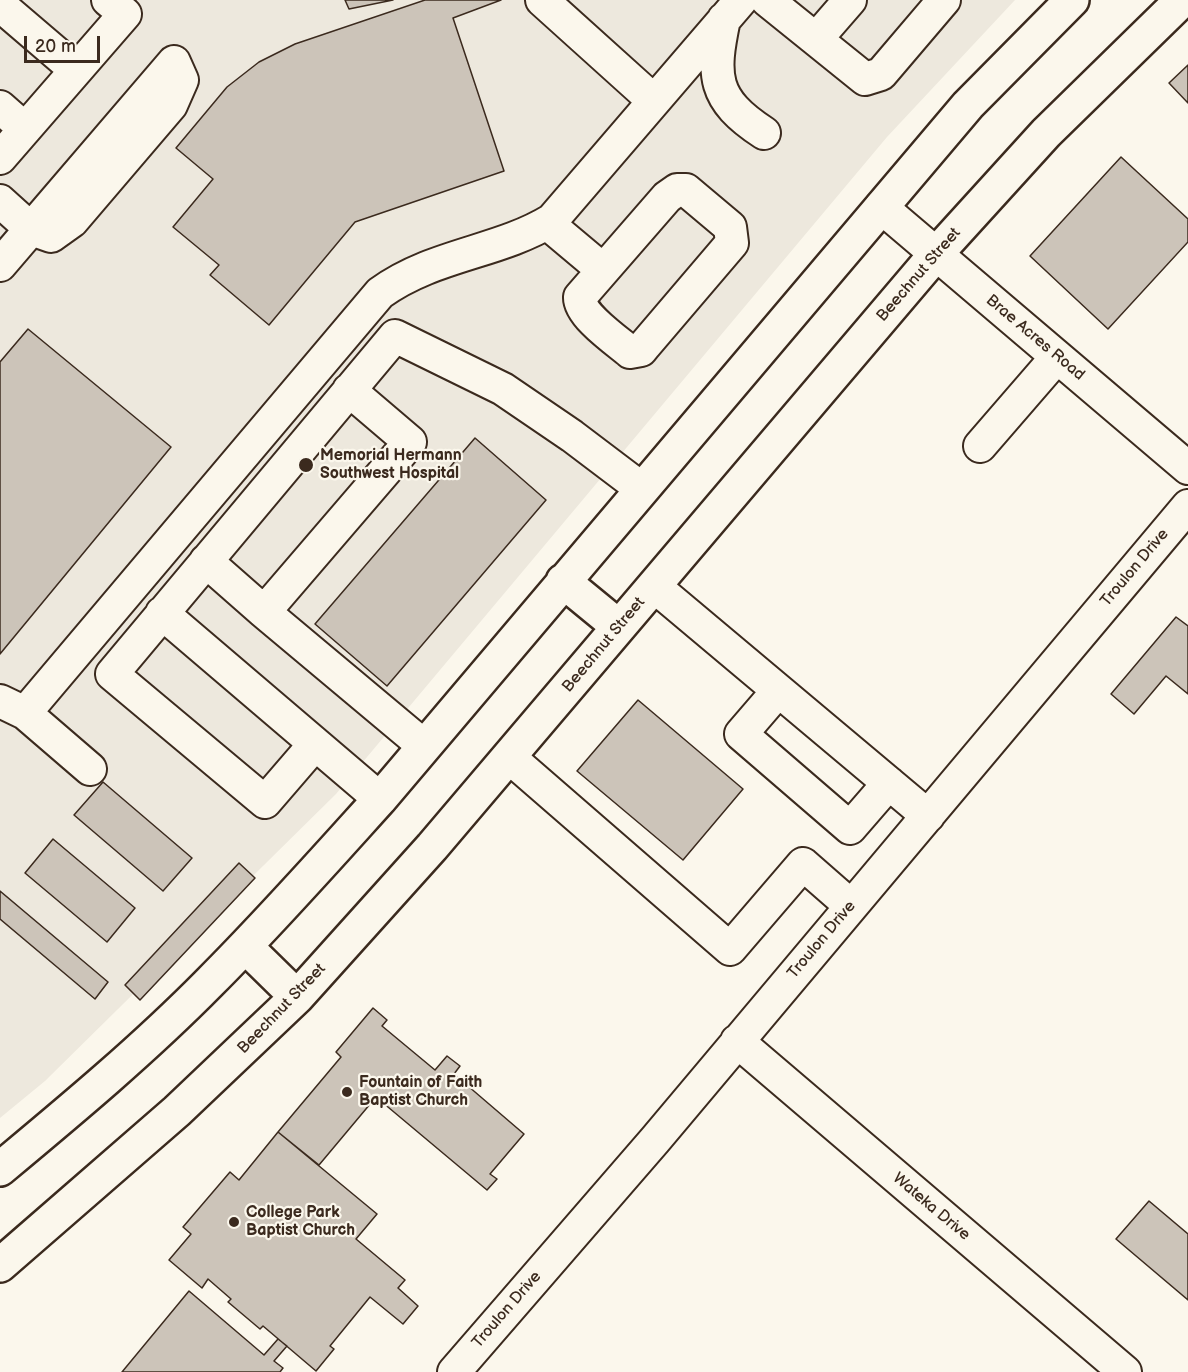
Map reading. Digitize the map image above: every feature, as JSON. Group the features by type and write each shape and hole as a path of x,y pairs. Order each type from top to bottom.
{"main road":[{"path":"0,1169 92,1092 209,983 380,799 968,105 1072,0"},
{"name":"Beechnut Street","path":"0,1265 177,1111 297,997 509,757 936,254 1046,133 1182,0"},
{"path":"563,581 619,627"},
{"path":"245,946 297,997"}],"street":[{"path":"0,158 125,14 108,0"},
{"path":"542,0 654,101"},
{"path":"767,0 817,38 864,79 881,74 944,0"},
{"path":"817,38 850,0"},
{"path":"0,5 76,70"},
{"path":"90,770 13,707 380,293 402,277 462,254 525,235 555,215 733,9"},
{"path":"733,9 717,54 718,79 726,99 738,117 764,133"},
{"path":"0,201 31,229 51,236 72,221 171,105 182,80 174,62 98,150 31,229 0,265"},
{"path":"0,107 25,129"},
{"path":"677,190 686,190 695,197 730,227 733,237 732,243 660,328 641,350 635,352 630,352 586,314 580,303 580,297 610,262 667,196 677,190"},
{"name":"Brae Acres Road","path":"881,207 1188,468"},
{"path":"555,215 610,262"},
{"path":"315,744 265,802 112,674 395,336 503,389 572,436 642,489"},
{"path":"980,446 1057,357"},
{"path":"264,612 410,442 349,390"},
{"name":"Troulon Drive","path":"454,1372 928,816 1188,506"},
{"path":"206,561 424,746"},
{"path":"654,586 928,816"},
{"path":"162,613 380,799"},
{"path":"778,691 741,734 850,828 889,783"},
{"path":"509,757 730,949 803,864 851,906"},
{"name":"Wateka Drive","path":"737,1041 1125,1372"}],"shaded area":[{"name":"Memorial Hermann Southwest Hospital","path":"0,0 1015,0 887,137 336,794 45,1081 0,1118"}],"building":[{"path":"345,0 393,0 349,9"},
{"path":"425,0 501,0 453,18 504,171 355,222 269,325 210,275 219,265 173,227 213,179 176,148 227,87 259,62 295,44"},
{"path":"1188,65 1188,103 1169,83"},
{"path":"1121,157 1188,219 1188,242 1108,329 1030,256"},
{"path":"28,329 171,447 0,654 0,362"},
{"path":"475,438 546,500 387,686 315,624"},
{"path":"1176,617 1188,626 1188,694 1166,676 1134,714 1111,694"},
{"path":"638,700 743,789 683,860 577,771"},
{"path":"103,782 192,858 163,891 74,815"},
{"path":"53,839 135,908 107,942 25,873"},
{"path":"239,863 255,878 140,1000 125,985"},
{"path":"0,891 108,982 95,999 0,919"},
{"path":"373,1008 387,1020 382,1026 435,1070 447,1056 460,1066 454,1074 524,1134 490,1174 497,1179 487,1190 376,1097 319,1165 278,1132 341,1057 336,1052"},
{"path":"278,1132 377,1214 356,1239 405,1280 398,1288 418,1306 403,1324 370,1297 330,1346 334,1349 316,1371 263,1326 260,1329 228,1302 231,1299 208,1279 202,1288 169,1260 191,1234 183,1227 230,1172 239,1180"},
{"path":"1149,1201 1188,1234 1188,1300 1116,1239"},
{"path":"189,1291 264,1355 278,1339 287,1346 274,1361 283,1368 280,1372 122,1372"}],"place":[{"name":"Memorial Hermann Southwest Hospital","path":"306,465"},
{"name":"Fountain of Faith Baptist Church","path":"347,1092"},
{"name":"College Park Baptist Church","path":"234,1222"}]}
